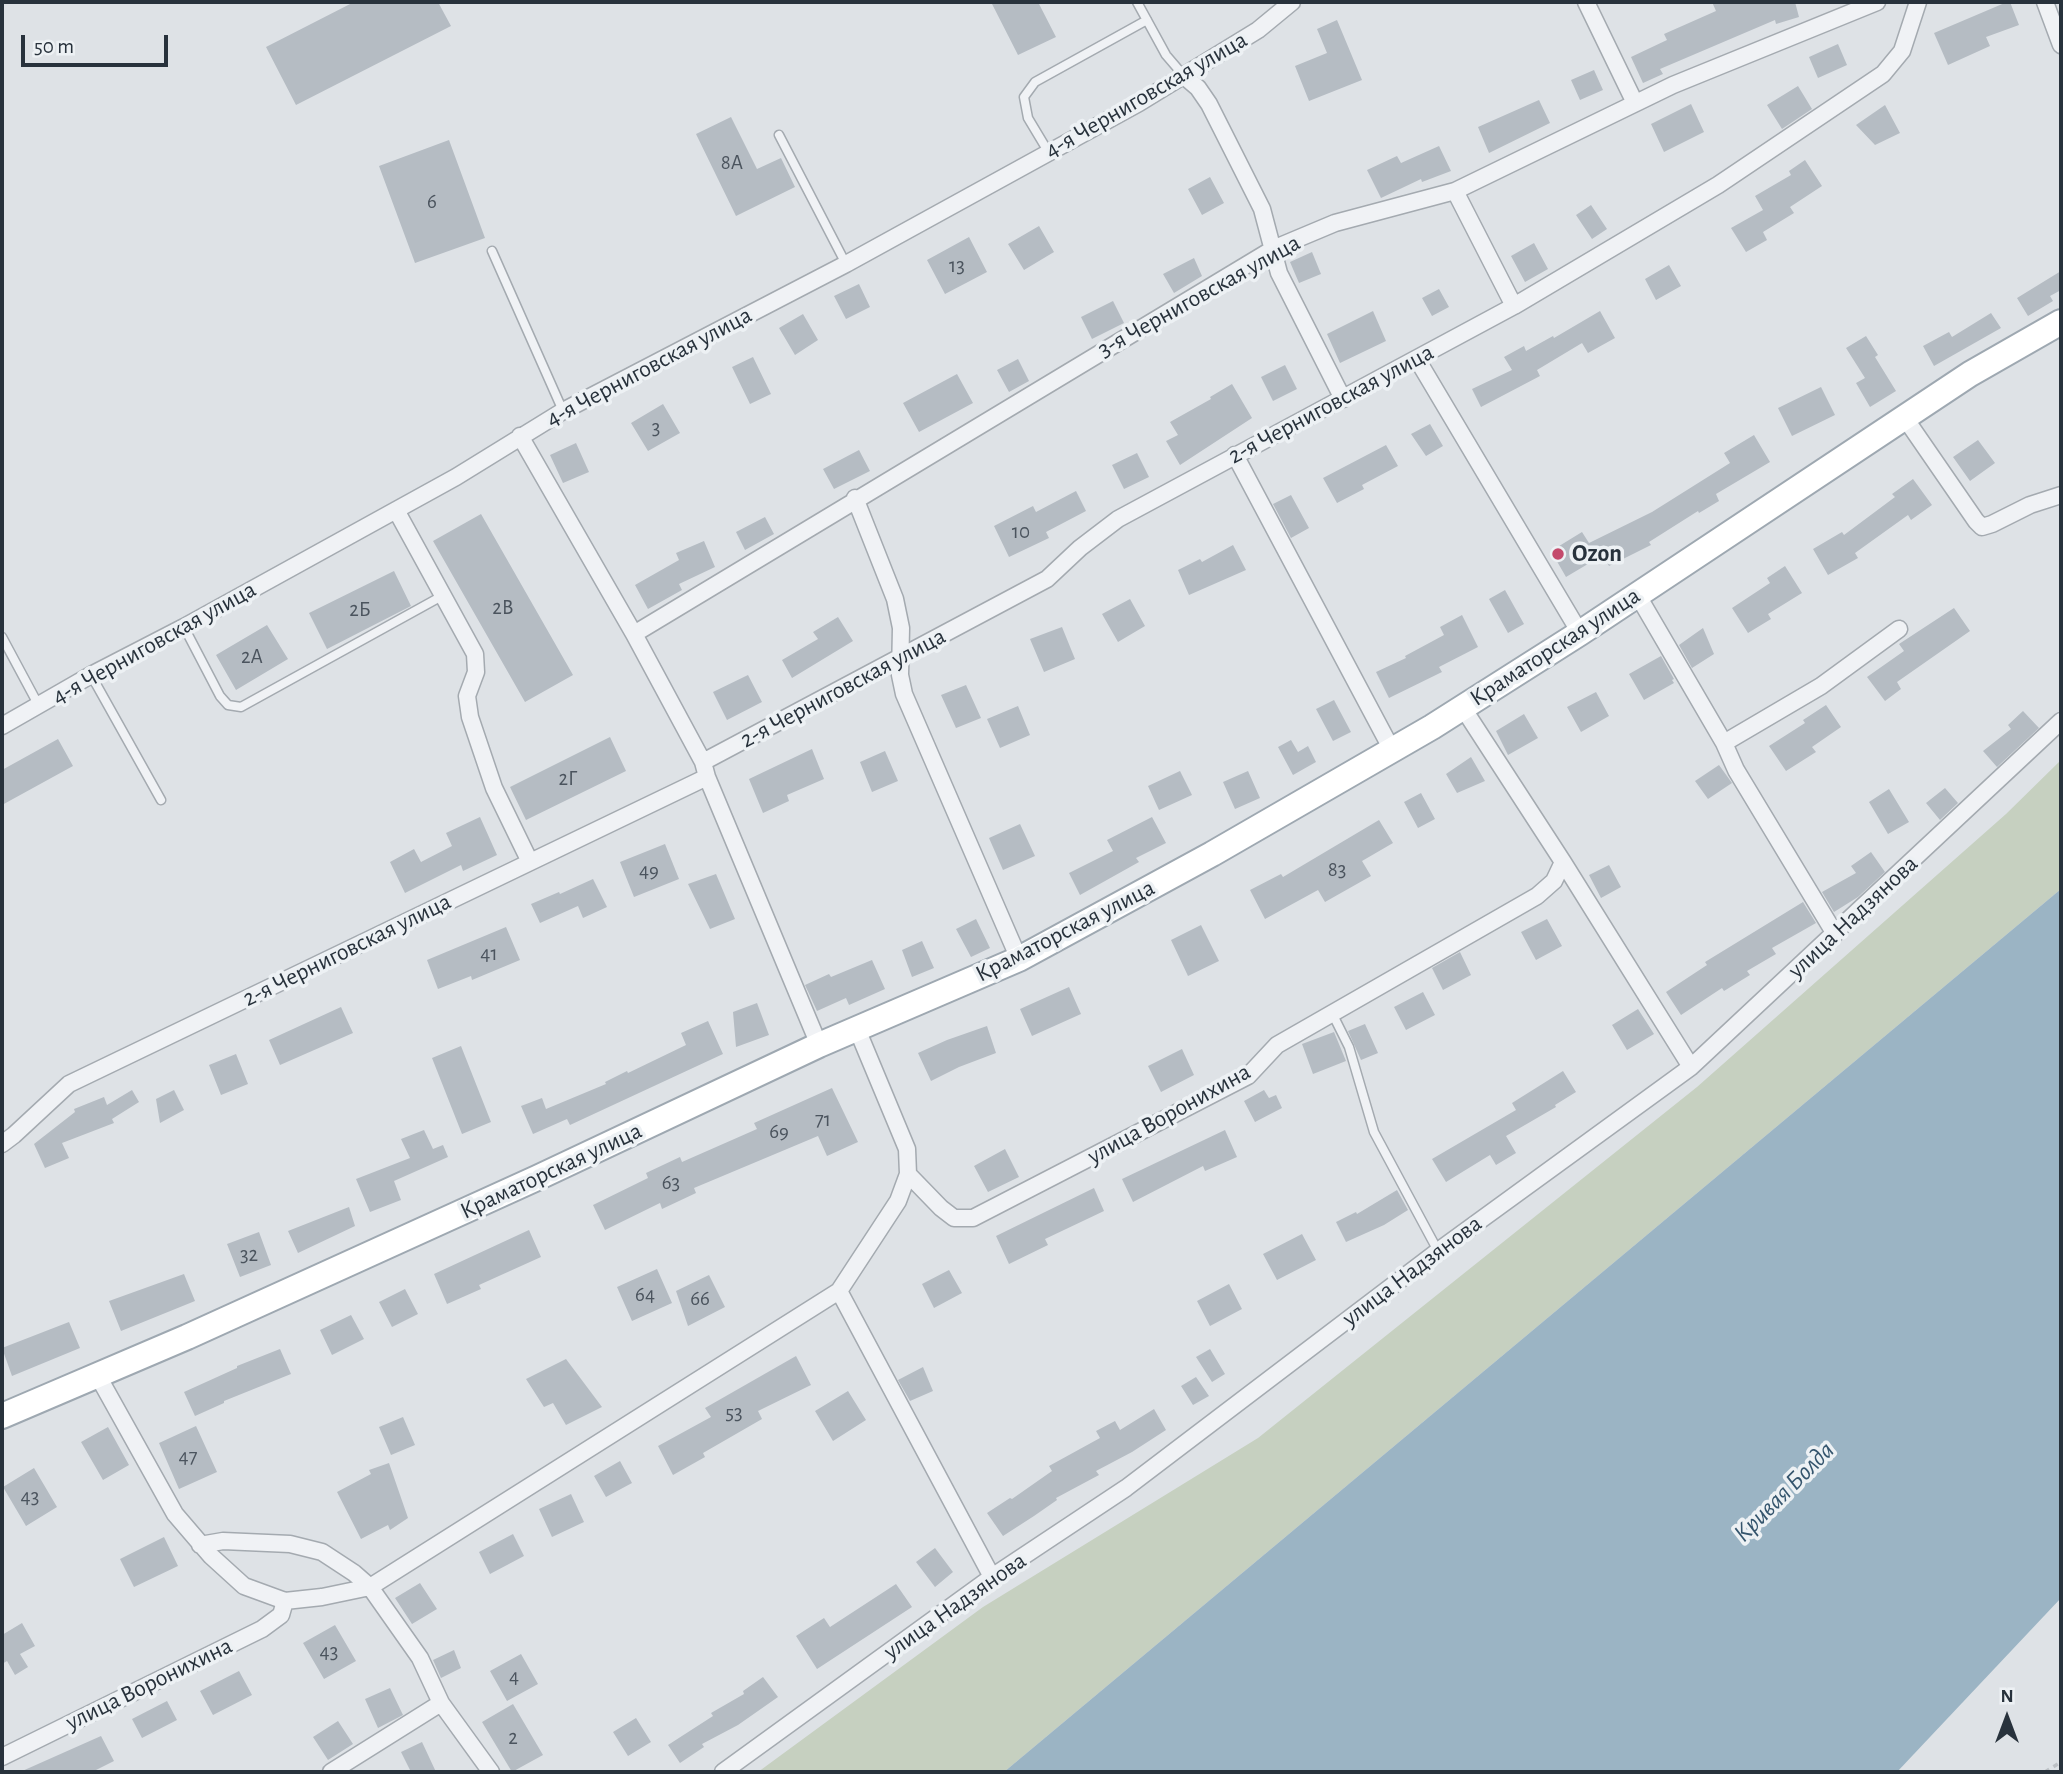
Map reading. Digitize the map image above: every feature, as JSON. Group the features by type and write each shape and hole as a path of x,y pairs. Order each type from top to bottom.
{"main road":[{"name":"Краматорская улица","path":"2,1416 98,1376 524,1184 819,1045 1019,959 1212,854 1463,708 1970,374 2061,323"}],"street":[{"name":"4-я Черниговская улица","path":"2,726 456,477 563,411 846,264 1049,153 1184,76 1258,30 1292,2"},
{"path":"1586,2 1635,103"},
{"name":"3-я Черниговская улица","path":"634,634 855,498 1273,249 1335,223 1455,191 1673,85 1877,2"},
{"name":"2-я Черниговская улица","path":"2,1143 69,1084 530,862 705,770 901,656 1047,579 1080,548 1118,519 1514,306 1717,185 1883,75 1902,51 1918,2"},
{"path":"2045,2 2061,45"},
{"path":"1184,76 1198,88 1209,104 1262,209 1279,273 1343,399"},
{"path":"1455,191 1514,306"},
{"path":"1417,359 1580,633"},
{"path":"1905,418 1982,527 2030,505 2061,495"},
{"path":"520,436 634,634 705,770 819,1045"},
{"path":"1235,455 1392,750"},
{"path":"855,498 895,599 901,628 900,675 904,694 1019,959"},
{"path":"396,510 475,654 476,672 467,696 471,717 485,764 530,862"},
{"path":"1637,594 1724,743 1736,770 1835,934"},
{"path":"1724,743 1821,686 1899,629"},
{"path":"1463,708 1692,1067"},
{"name":"улица Надзянова","path":"723,1772 992,1577 1126,1488 1438,1251 1692,1067 2061,721"},
{"name":"улица Воронихина","path":"908,1174 941,1208 954,1217 973,1218 1248,1076 1277,1045 1537,896 1554,881 1563,862"},
{"path":"98,1376 175,1514 200,1545 244,1586 285,1601 323,1597 370,1587 839,1291 898,1202 908,1174 907,1149 858,1029"},
{"path":"839,1291 992,1577"},
{"path":"200,1545 234,1541 290,1544 322,1552 354,1573 370,1587 420,1658 441,1703 491,1772"},
{"name":"улица Воронихина","path":"2,1756 262,1629 281,1615 285,1601"},
{"path":"331,1772 441,1703"}],"lane":[{"path":"1137,2 1166,55 1184,76"},
{"path":"1049,153 1028,118 1024,97 1029,89 1035,82 1147,20"},
{"path":"779,135 846,264"},
{"path":"492,251 563,411"},
{"path":"184,627 220,696 228,705 241,706 442,596"},
{"path":"2,637 39,706"},
{"path":"91,676 161,800"},
{"path":"1332,1013 1349,1047 1374,1132 1438,1251"}],"path":[{"path":"2045,1772 2061,1762"}],"green space":[{"path":"2061,760 2061,889 1004,1772 758,1772 983,1607 1258,1438 1697,1087 2006,814"}],"water":[{"name":"Кривая Болда","path":"2061,889 2061,1598 1897,1772 1004,1772"}],"building":[{"path":"354,2 438,2 451,26 296,105 266,47"},
{"path":"991,2 1038,2 1056,37 1018,55"},
{"path":"1712,2 1795,2 1799,17 1776,24 1775,20 1660,69 1663,74 1643,83 1631,57 1667,40 1664,34 1716,11"},
{"path":"2010,2 2019,25 1986,37 1990,46 1948,65 1934,33"},
{"path":"1337,20 1362,80 1309,101 1295,66 1327,53 1317,29"},
{"path":"1838,44 1847,65 1818,78 1809,57"},
{"path":"1594,70 1603,90 1580,100 1571,80"},
{"path":"1798,86 1812,109 1782,129 1767,105"},
{"path":"1539,100 1550,123 1489,153 1478,127"},
{"path":"1691,104 1704,132 1664,152 1651,124"},
{"path":"1885,105 1900,133 1875,145 1856,125"},
{"path":"731,117 757,169 781,158 795,187 736,216 696,134"},
{"path":"449,140 485,238 415,263 379,166"},
{"path":"1439,146 1451,171 1422,182 1421,179 1381,198 1367,170 1397,156 1401,163"},
{"path":"1805,160 1822,186 1790,207 1794,213 1763,232 1767,240 1746,252 1731,228 1763,210 1755,196 1791,175 1789,171"},
{"path":"1210,177 1224,203 1202,215 1188,189"},
{"path":"1591,205 1607,229 1592,239 1576,215"},
{"path":"1039,226 1054,252 1024,270 1008,244"},
{"path":"969,237 987,272 945,294 927,260"},
{"path":"1534,243 1548,269 1525,282 1511,256"},
{"path":"1312,252 1321,274 1299,283 1290,262"},
{"path":"1194,258 1202,276 1174,293 1163,274"},
{"path":"1669,265 1681,286 1656,300 1645,279"},
{"path":"2061,271 2061,290 2050,296 2053,301 2028,316 2017,298"},
{"path":"859,284 870,307 846,319 834,296"},
{"path":"1439,289 1449,307 1432,316 1422,298"},
{"path":"1113,301 1124,323 1092,339 1081,317"},
{"path":"1373,311 1386,341 1340,363 1327,334"},
{"path":"1600,311 1615,338 1588,353 1582,343 1537,370 1540,376 1481,407 1472,389 1512,370 1504,357 1524,346 1526,351 1553,336 1554,338"},
{"path":"1991,313 2001,328 1934,366 1923,346 1949,332 1952,337"},
{"path":"803,314 818,340 795,355 779,328"},
{"path":"1866,336 1878,355 1875,357 1896,391 1870,407 1856,383 1865,378 1846,348"},
{"path":"753,357 771,394 750,404 732,367"},
{"path":"1018,359 1029,381 1009,392 997,370"},
{"path":"1285,365 1297,389 1273,401 1261,377"},
{"path":"957,374 973,403 919,432 903,403"},
{"path":"1232,384 1252,418 1180,465 1166,441 1178,435 1170,422"},
{"path":"1821,387 1835,415 1792,436 1778,408"},
{"path":"663,404 680,433 648,451 631,423"},
{"path":"1430,424 1443,446 1426,456 1411,434"},
{"path":"1754,435 1770,462 1716,494 1719,501 1649,542 1651,545 1609,566 1603,555 1566,577 1551,551 1582,532 1589,543 1652,512 1730,463 1724,453"},
{"path":"1978,440 1995,463 1970,481 1953,457"},
{"path":"576,443 589,472 563,483 550,455"},
{"path":"1386,445 1398,466 1362,485 1364,489 1337,503 1323,478"},
{"path":"859,450 870,471 834,489 823,469"},
{"path":"1137,453 1149,477 1124,489 1112,465"},
{"path":"1913,479 1932,505 1911,520 1908,515 1855,553 1858,558 1828,575 1813,549 1842,532 1844,535 1895,497 1892,494"},
{"path":"1076,491 1086,511 1046,532 1049,538 1009,557 994,526 1033,506 1036,512"},
{"path":"1291,495 1309,528 1291,538 1273,504"},
{"path":"481,514 573,675 525,702 433,541"},
{"path":"765,517 774,534 745,550 736,532"},
{"path":"704,541 715,567 679,584 682,590 648,609 635,585 679,560 676,553"},
{"path":"1233,545 1246,570 1189,595 1178,570 1200,559 1202,562"},
{"path":"1785,566 1802,593 1768,614 1771,619 1748,633 1732,608 1770,583 1767,578"},
{"path":"394,571 411,606 327,649 309,613"},
{"path":"1505,590 1524,624 1508,633 1489,599"},
{"path":"1130,599 1145,626 1118,642 1102,614"},
{"path":"1954,608 1970,631 1897,682 1901,689 1885,701 1867,677 1904,651 1899,644"},
{"path":"1462,615 1478,647 1439,667 1442,672 1389,698 1376,672 1444,635 1440,627"},
{"path":"838,617 853,641 792,678 782,660 818,639 813,632"},
{"path":"267,625 288,659 236,690 216,655"},
{"path":"1062,627 1075,659 1044,672 1030,639"},
{"path":"1703,628 1714,654 1692,668 1679,645"},
{"path":"1661,656 1674,683 1644,700 1629,674"},
{"path":"748,675 762,702 727,720 713,692"},
{"path":"966,685 981,718 956,728 941,695"},
{"path":"1596,692 1609,716 1581,732 1567,707"},
{"path":"1334,700 1351,732 1333,741 1316,709"},
{"path":"1826,705 1841,727 1812,747 1816,752 1786,771 1769,746 1805,723 1803,720"},
{"path":"1018,706 1030,735 1000,748 987,719"},
{"path":"2023,711 2039,728 1997,767 1983,751 2011,729 2008,725"},
{"path":"1524,714 1538,738 1508,755 1496,731"},
{"path":"610,737 626,771 526,820 510,787"},
{"path":"58,739 73,766 2,805 2,770"},
{"path":"1291,740 1298,752 1308,746 1316,762 1293,775 1278,747"},
{"path":"812,749 824,779 787,795 789,801 763,813 749,779"},
{"path":"885,751 898,781 872,792 860,762"},
{"path":"1471,757 1485,781 1457,793 1446,774"},
{"path":"1719,765 1732,783 1708,799 1695,781"},
{"path":"1180,771 1192,795 1159,810 1148,786"},
{"path":"1248,771 1260,798 1235,809 1223,782"},
{"path":"1945,788 1958,803 1940,820 1926,803"},
{"path":"1889,789 1909,822 1888,834 1869,802"},
{"path":"1421,793 1435,819 1418,828 1404,802"},
{"path":"480,817 497,855 463,871 461,865 405,893 390,862 414,849 421,862 452,846 446,833"},
{"path":"1152,817 1166,843 1136,858 1139,862 1080,895 1069,873 1113,851 1107,840"},
{"path":"1379,820 1393,843 1362,861 1371,876 1325,902 1318,890 1265,919 1250,890 1281,874 1283,877"},
{"path":"1020,824 1035,856 1003,870 989,838"},
{"path":"665,844 679,879 634,897 620,862"},
{"path":"1871,852 1885,872 1858,897 1834,912 1822,892 1856,873 1851,866"},
{"path":"1609,865 1621,887 1601,898 1589,875"},
{"path":"716,874 735,919 710,929 688,884"},
{"path":"593,879 607,907 583,918 578,906 540,923 531,904"},
{"path":"1803,902 1816,923 1772,948 1776,954 1747,971 1750,975 1724,991 1722,988 1681,1015 1666,992 1707,965 1705,962"},
{"path":"976,919 990,948 971,957 956,929"},
{"path":"1547,919 1562,946 1536,960 1521,932"},
{"path":"1201,925 1219,961 1188,976 1171,940"},
{"path":"506,927 520,960 472,980 471,976 438,989 427,960"},
{"path":"922,941 934,968 912,977 902,950"},
{"path":"1460,952 1471,975 1443,990 1432,968"},
{"path":"872,960 885,989 849,1005 846,998 817,1011 805,985"},
{"path":"1069,987 1081,1014 1032,1036 1020,1009"},
{"path":"1423,992 1435,1015 1406,1030 1394,1007"},
{"path":"757,1003 769,1035 736,1047 733,1012"},
{"path":"341,1007 353,1033 280,1065 269,1040"},
{"path":"1638,1009 1654,1034 1627,1050 1612,1025"},
{"path":"708,1021 723,1054 570,1125 567,1119 533,1134 521,1106 542,1098 546,1109 606,1084 605,1082 627,1071 628,1073 686,1045 681,1033"},
{"path":"1365,1024 1378,1053 1361,1060 1348,1031"},
{"path":"987,1026 996,1053 931,1081 918,1053"},
{"path":"1334,1032 1346,1061 1313,1074 1302,1044"},
{"path":"461,1046 491,1122 462,1134 432,1058"},
{"path":"1182,1049 1194,1075 1161,1092 1148,1066"},
{"path":"236,1054 248,1084 221,1095 209,1065"},
{"path":"1563,1071 1576,1092 1506,1136 1516,1153 1496,1165 1490,1155 1446,1182 1432,1159 1516,1110 1512,1103"},
{"path":"832,1088 858,1142 827,1156 818,1136 694,1188 696,1193 662,1209 660,1203 605,1230 593,1205 648,1178 646,1173 680,1157 682,1162 757,1129 754,1123"},
{"path":"132,1090 139,1102 112,1119 114,1123 62,1143 69,1158 45,1168 34,1144 75,1112 74,1109 104,1097 107,1105"},
{"path":"174,1090 184,1110 160,1123 156,1099"},
{"path":"1264,1090 1269,1098 1276,1095 1282,1108 1255,1122 1244,1101"},
{"path":"424,1130 433,1149 443,1145 448,1157 394,1181 401,1200 370,1212 356,1179 410,1158 401,1139"},
{"path":"1225,1130 1237,1157 1205,1171 1203,1166 1133,1202 1122,1179"},
{"path":"1005,1149 1019,1177 988,1192 974,1166"},
{"path":"1094,1188 1104,1211 1045,1239 1048,1245 1009,1264 996,1236"},
{"path":"1397,1190 1408,1210 1384,1225 1346,1242 1336,1222 1356,1212 1357,1214"},
{"path":"349,1207 355,1226 298,1253 288,1231"},
{"path":"529,1230 541,1257 479,1285 481,1289 447,1304 434,1274"},
{"path":"259,1232 271,1265 240,1277 227,1244"},
{"path":"1302,1234 1316,1260 1277,1280 1263,1254"},
{"path":"657,1269 672,1303 632,1321 617,1287"},
{"path":"949,1270 962,1293 934,1308 922,1284"},
{"path":"184,1274 195,1301 121,1331 109,1301"},
{"path":"709,1275 725,1307 688,1326 676,1291"},
{"path":"1229,1284 1242,1309 1210,1326 1197,1301"},
{"path":"405,1289 418,1314 392,1327 379,1302"},
{"path":"351,1315 364,1339 332,1355 320,1330"},
{"path":"69,1322 80,1348 12,1376 2,1348"},
{"path":"280,1349 291,1374 224,1401 195,1416 184,1392"},
{"path":"1210,1349 1225,1374 1212,1382 1196,1357"},
{"path":"796,1356 811,1385 758,1411 762,1419 703,1453 705,1457 673,1475 658,1446 711,1417 705,1408"},
{"path":"566,1359 602,1407 566,1425 553,1403 544,1407 526,1379"},
{"path":"923,1367 933,1391 910,1401 898,1380"},
{"path":"1196,1377 1209,1396 1193,1405 1181,1386"},
{"path":"848,1391 866,1420 833,1441 815,1411"},
{"path":"1154,1409 1166,1430 1096,1471 1099,1475 1056,1498 1057,1500 1003,1536 987,1513 1052,1471 1049,1466 1100,1438 1096,1431 1115,1421 1120,1430"},
{"path":"403,1417 415,1445 391,1455 379,1427"},
{"path":"196,1426 217,1472 179,1489 159,1443"},
{"path":"108,1427 129,1465 103,1480 81,1442"},
{"path":"620,1461 632,1483 606,1497 594,1476"},
{"path":"389,1463 408,1518 390,1530 388,1525 361,1539 337,1492 371,1474 369,1470"},
{"path":"34,1468 57,1507 26,1526 3,1487"},
{"path":"571,1494 584,1522 552,1537 539,1509"},
{"path":"513,1534 524,1556 490,1574 479,1552"},
{"path":"164,1537 178,1566 134,1587 120,1559"},
{"path":"935,1548 953,1572 935,1587 916,1562"},
{"path":"420,1583 437,1609 412,1624 395,1598"},
{"path":"896,1584 912,1607 817,1669 796,1636 824,1618 830,1627"},
{"path":"22,1623 35,1646 20,1654 28,1667 15,1675 7,1661 2,1664 2,1635"},
{"path":"335,1625 356,1661 324,1679 303,1643"},
{"path":"454,1650 461,1668 441,1678 433,1660"},
{"path":"521,1654 538,1684 507,1701 490,1671"},
{"path":"239,1671 252,1695 213,1715 200,1691"},
{"path":"763,1677 778,1697 738,1725 702,1744 704,1747 680,1763 668,1745 713,1716 711,1713 744,1694 743,1691"},
{"path":"390,1688 403,1715 378,1728 365,1699"},
{"path":"167,1701 177,1720 142,1738 132,1719"},
{"path":"513,1704 543,1755 512,1772 482,1722"},
{"path":"636,1718 651,1742 628,1756 613,1732"},
{"path":"338,1721 353,1744 328,1760 313,1737"},
{"path":"101,1736 114,1761 92,1772 20,1772"},
{"path":"422,1742 436,1772 411,1772 401,1752"}],"place":[{"name":"Ozon","path":"1558,554"}]}
